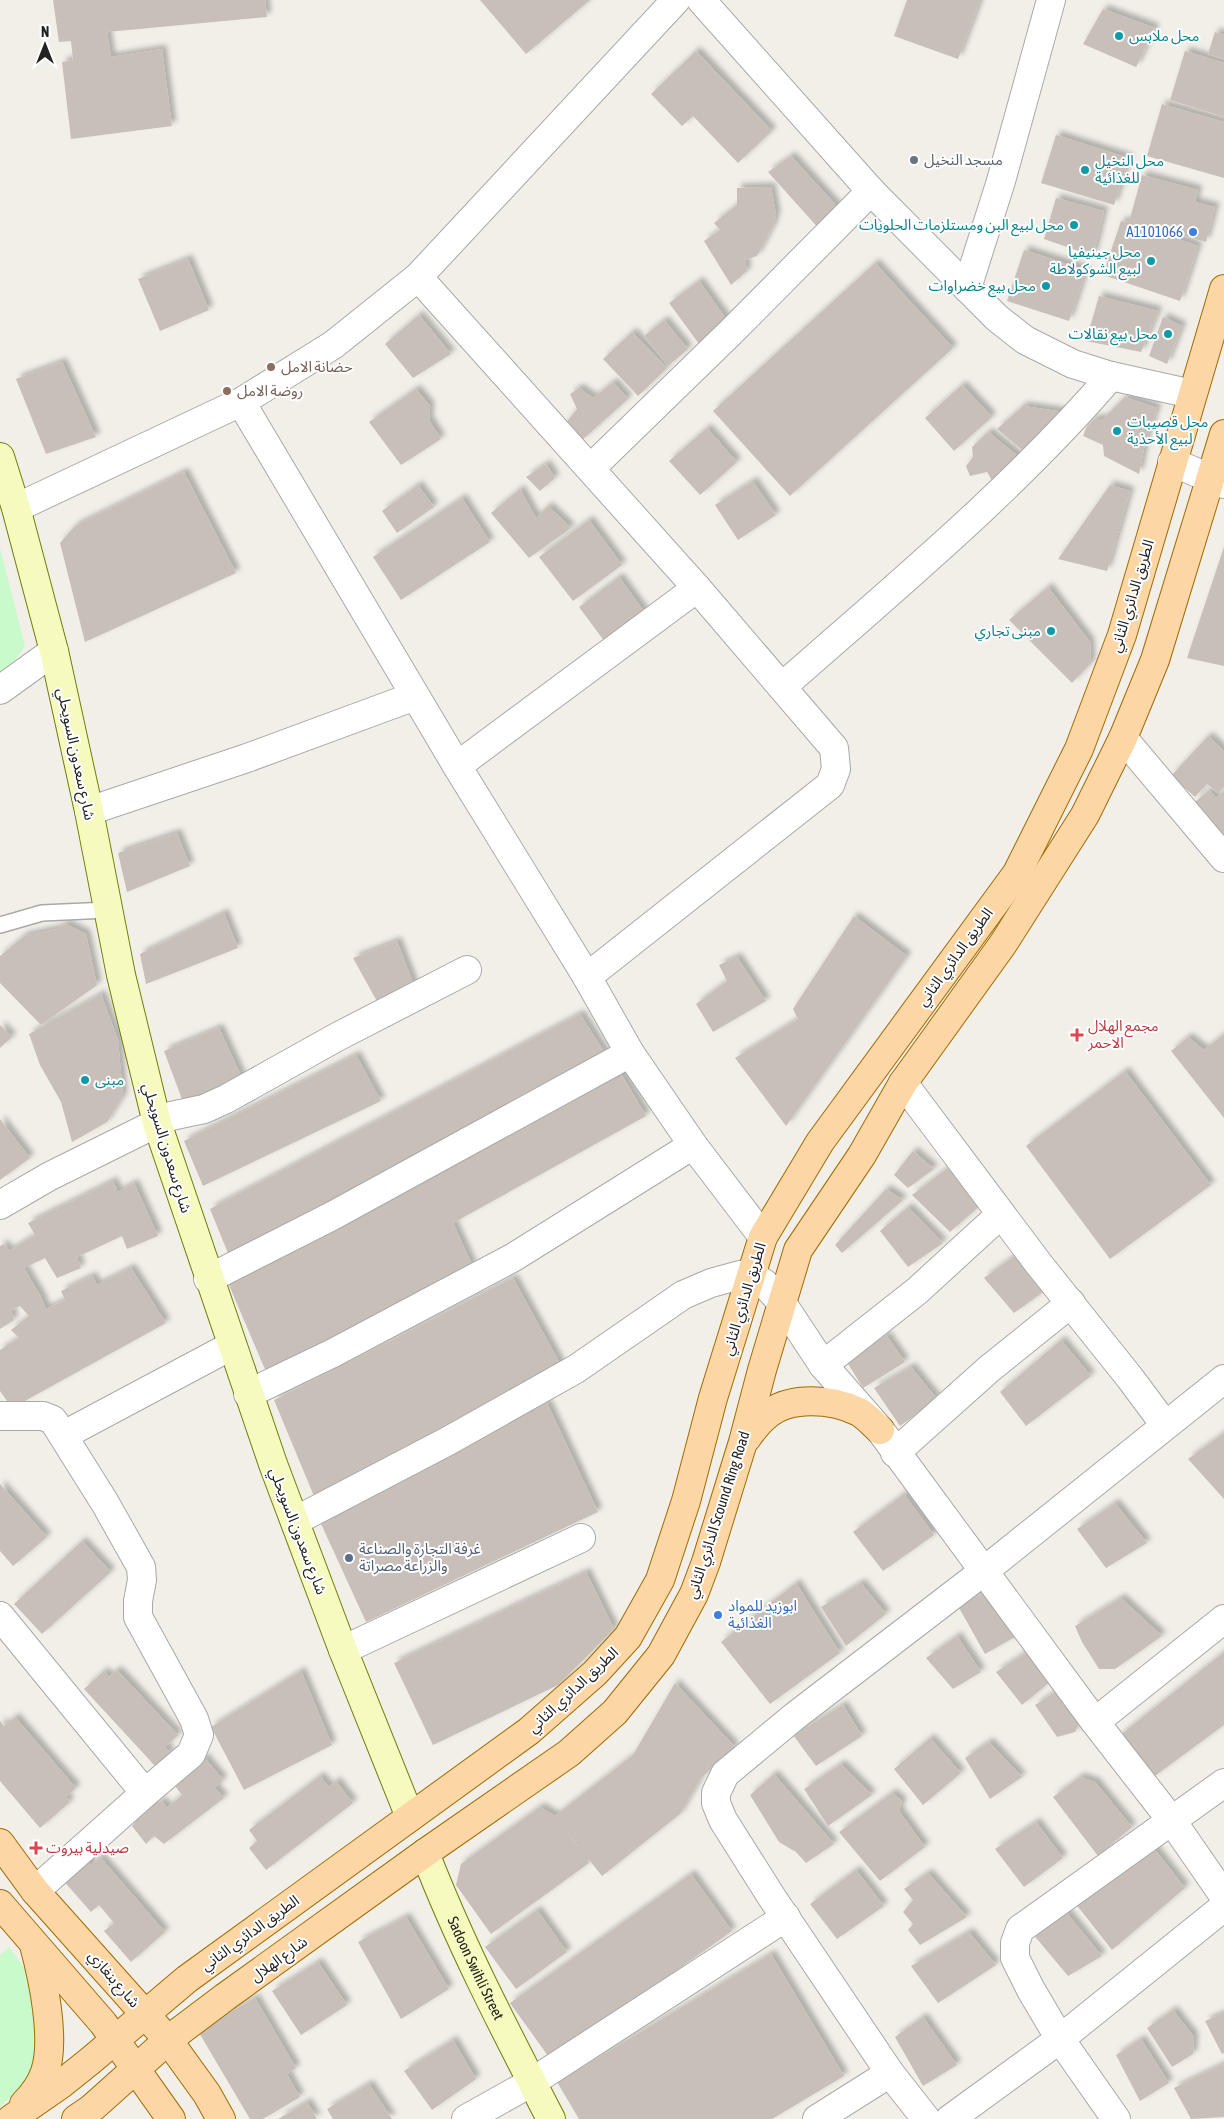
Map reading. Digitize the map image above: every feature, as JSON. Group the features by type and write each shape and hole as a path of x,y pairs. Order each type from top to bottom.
{"main road":[{"name":"الطريق الدائري الثاني","path":"116,2038 187,1979 529,1731 595,1673 628,1637 660,1580 686,1500 713,1398 763,1237 820,1142 1017,873 1083,740 1122,635 1224,289"},
{"name":"الطريق الدائري الثاني","path":"782,1303 798,1250 862,1154 903,1084 1003,944 1085,815 1123,738 1155,660 1217,482 1224,434"},
{"name":"شارع سعدون السويحلي","path":"0,457 16,508 54,651 89,811 121,976 157,1123 248,1394 342,1650 410,1817"},
{"name":"الدائري الثاني Scound Ring Road","path":"425,1853 569,1753 615,1712 661,1655 694,1594 743,1442 782,1303"},
{"path":"743,1442 767,1415 782,1406 797,1403 835,1402 861,1413 880,1430"},
{"name":"شارع بنغازي","path":"0,1843 35,1890 168,2040 207,2094 222,2119"},
{"name":"شارع الهلال","path":"135,2068 168,2040 425,1853"},
{"name":"Sadoon Swihli Street","path":"425,1853 441,1894 532,2082"},
{"path":"3,1914 34,1944 116,2038 171,2119"},
{"path":"11,2119 33,2094 45,2072 48,2054 46,2004 34,1944"},
{"path":"11,2119 60,2085 116,2038"},
{"path":"76,2119 92,2108 135,2068"},
{"path":"532,2082 551,2119"}],"street":[{"path":"16,508 241,402 333,345 418,277 676,0"},
{"path":"701,0 872,191 997,318 1025,340 1073,364 1112,376 1192,394"},
{"path":"967,288 1001,180 1051,0"},
{"path":"591,468 872,191"},
{"path":"418,277 697,588 834,748 836,769 830,785 587,977"},
{"path":"782,687 964,526 1085,407 1112,376"},
{"path":"241,402 457,766 587,977 630,1053 693,1146 763,1237"},
{"path":"1172,462 1217,482"},
{"path":"457,766 697,588"},
{"path":"0,690 54,651"},
{"path":"89,811 247,758 415,696"},
{"path":"1123,738 1224,858"},
{"path":"0,1205 50,1176 170,1116 204,1109 226,1099 467,970"},
{"path":"208,1279 367,1197 630,1053"},
{"path":"903,1084 1165,1425"},
{"path":"248,1394 333,1353 514,1256 693,1146"},
{"path":"823,1365 917,1290 1001,1214"},
{"path":"295,1521 448,1441 576,1369 683,1295 711,1283 750,1274 765,1284 782,1303 823,1365 880,1430 895,1453 1095,1722 1172,1821 1224,1896"},
{"path":"895,1453 989,1369 1070,1303"},
{"path":"64,1435 231,1346"},
{"path":"926,2119 890,2073 723,1820 716,1803 716,1793 725,1774 796,1716 984,1571 1224,1379"},
{"path":"0,1416 43,1416 53,1420 64,1435 106,1503 141,1567 142,1580 138,1601 138,1617 194,1719 199,1735 191,1754 35,1890"},
{"path":"342,1650 581,1538"},
{"path":"0,1616 145,1793"},
{"path":"1095,1722 1224,1619"},
{"path":"1116,2119 1060,2038 1031,1990 1015,1958 1015,1944 1020,1929 1224,1783"},
{"path":"950,2119 1060,2038 1224,1907"},
{"path":"466,2119 532,2082 786,1917"},
{"path":"817,2119 890,2073"}],"lane":[{"path":"0,924 42,913 108,910"}],"green space":[{"path":"0,548 25,646 0,681"},
{"path":"9,1947 33,1979 42,2025 36,2059 21,2087 0,2107 0,1955"}],"building":[{"path":"53,0 265,0 267,17 107,32 111,57 162,49 172,126 71,139 62,62 73,60 71,41 59,42"},
{"path":"480,0 590,0 526,54"},
{"path":"907,0 980,0 958,59 894,36"},
{"name":"محل ملابس","path":"1103,9 1155,28 1136,67 1083,44"},
{"path":"1215,32 1224,35 1224,59 1208,54"},
{"path":"696,51 772,131 738,163 693,116 682,126 651,94"},
{"path":"1185,51 1224,63 1224,117 1170,100"},
{"path":"1162,104 1224,122 1224,178 1147,156"},
{"name":"محل النخيل للغذائية","path":"1056,135 1129,158 1114,205 1041,183"},
{"path":"791,156 843,213 821,231 768,172"},
{"path":"1142,175 1198,190 1195,202 1215,207 1206,242 1134,223 1198,246 1180,301 1103,275 1121,221 1129,222"},
{"path":"771,187 776,215 773,226 757,256 745,260 747,271 731,285 704,241 720,230 714,223 737,205 737,188"},
{"name":"محل لبيع البن ومستلزمات الحلويات","path":"1056,198 1104,211 1093,256 1044,239"},
{"name":"محل بيع خضراوات","path":"1024,250 1086,270 1069,321 1007,301"},
{"path":"188,259 209,310 160,331 138,279"},
{"path":"875,263 953,348 790,496 713,411"},
{"path":"699,281 732,327 702,348 669,303"},
{"path":"1099,296 1158,311 1141,352 1086,341"},
{"path":"419,315 451,354 413,378 385,344"},
{"name":"محل بيع نقالات","path":"1163,317 1182,326 1167,364 1149,356"},
{"path":"664,320 688,349 668,366 644,336"},
{"path":"632,332 667,368 638,396 603,359"},
{"path":"62,362 96,437 46,454 16,379"},
{"path":"613,382 628,399 581,441 564,425 577,409 570,394 579,388 593,398"},
{"path":"962,385 992,417 954,451 925,418"},
{"path":"416,389 430,406 429,420 441,439 401,465 369,422"},
{"name":"محل قصيبات لبيع الأحذية","path":"1125,397 1157,408 1145,443 1139,474 1104,456 1103,445 1083,436 1087,426 1094,419 1103,419"},
{"path":"1023,406 1071,413 1028,455 997,429"},
{"path":"707,428 737,462 700,495 669,461"},
{"path":"988,432 1023,460 997,489 987,472 970,476 966,466 973,457 972,447"},
{"path":"546,464 555,478 540,491 526,477"},
{"path":"184,472 236,573 85,642 60,543 75,526"},
{"path":"753,481 776,515 738,540 715,505"},
{"path":"418,485 434,507 397,533 382,511"},
{"path":"1110,485 1130,491 1107,571 1058,559"},
{"path":"520,489 536,518 548,506 571,528 529,558 491,513"},
{"path":"462,498 490,542 401,600 373,557"},
{"path":"589,520 622,565 573,601 539,557"},
{"path":"1224,547 1224,666 1187,658"},
{"path":"619,577 645,613 605,642 579,607"},
{"name":"مبنى تجاري","path":"1048,587 1090,642 1091,663 1072,683 1009,620"},
{"path":"1208,736 1224,751 1224,787 1218,793 1207,784 1195,797 1171,776"},
{"path":"1209,790 1216,798 1224,791 1224,836 1195,802"},
{"path":"177,833 190,866 127,892 118,853"},
{"path":"224,913 238,948 146,984 140,954"},
{"path":"854,916 907,956 786,1126 735,1058 798,1019 793,1009"},
{"path":"66,924 86,934 97,985 41,1025 0,983 0,956 24,936 57,929"},
{"path":"397,941 415,988 379,1005 353,958"},
{"path":"737,957 766,1001 713,1032 696,1004 727,981 719,965"},
{"name":"مبنى","path":"101,994 118,1040 123,1096 107,1122 72,1142 61,1102 40,1065 29,1034"},
{"path":"580,1014 608,1058 230,1258 210,1209"},
{"path":"0,1025 12,1037 0,1048"},
{"path":"219,1028 243,1080 186,1110 164,1051"},
{"path":"1224,1034 1224,1118 1171,1051 1188,1037 1204,1050"},
{"path":"356,1055 381,1101 203,1186 184,1141"},
{"path":"616,1065 646,1116 453,1223 473,1267 267,1374 226,1278"},
{"path":"1125,1071 1211,1185 1110,1259 1026,1146"},
{"path":"0,1119 30,1158 0,1180"},
{"path":"913,1151 934,1169 908,1188 894,1175"},
{"path":"953,1164 983,1203 950,1232 912,1195"},
{"path":"113,1181 118,1192 134,1183 158,1236 127,1249 122,1236 77,1257 81,1268 57,1278 45,1258 24,1268 46,1309 65,1300 61,1291 92,1276 97,1285 131,1268 166,1323 12,1408 0,1391 0,1350 19,1338 11,1330 29,1316 20,1306 11,1310 14,1320 0,1329 0,1246 4,1244 9,1251 35,1235 28,1223"},
{"path":"886,1189 903,1200 842,1253 835,1245"},
{"path":"908,1207 943,1243 908,1267 880,1231"},
{"path":"1017,1254 1046,1290 1014,1313 984,1278"},
{"path":"513,1278 564,1371 316,1501 274,1400"},
{"path":"886,1335 905,1362 863,1388 847,1362"},
{"path":"1061,1340 1091,1376 1026,1426 1000,1392"},
{"path":"911,1367 937,1399 900,1426 874,1388"},
{"path":"547,1403 598,1512 366,1622 317,1515"},
{"path":"1224,1433 1224,1499 1188,1459"},
{"path":"0,1484 47,1537 13,1566 0,1551"},
{"path":"904,1494 934,1535 883,1571 853,1532"},
{"path":"1115,1503 1147,1543 1106,1568 1077,1529"},
{"path":"82,1541 111,1572 42,1634 14,1604"},
{"path":"586,1572 614,1629 558,1685 433,1745 394,1663"},
{"path":"796,1583 840,1653 770,1704 721,1642"},
{"path":"861,1583 886,1614 846,1646 821,1607"},
{"path":"989,1590 1015,1637 985,1654 958,1606"},
{"path":"1121,1598 1162,1636 1115,1669 1099,1669 1082,1642 1075,1626"},
{"path":"957,1636 981,1672 953,1689 926,1658"},
{"path":"1027,1652 1050,1682 1022,1705 996,1672"},
{"path":"1224,1652 1224,1725 1152,1778 1118,1737"},
{"path":"117,1670 178,1735 165,1747 171,1753 156,1767 84,1689 104,1671 109,1677"},
{"path":"301,1671 332,1745 244,1790 211,1727"},
{"path":"675,1683 735,1747 700,1779 680,1814 602,1876 563,1827 589,1863 491,1934 456,1885 461,1864 540,1807 555,1816 633,1755"},
{"path":"1057,1691 1081,1721 1075,1732 1057,1737 1035,1705"},
{"path":"843,1705 862,1736 816,1766 793,1735"},
{"path":"15,1717 76,1788 66,1797 70,1802 40,1828 0,1781 0,1721 4,1726"},
{"path":"930,1738 961,1773 923,1805 894,1769"},
{"path":"989,1742 1022,1777 990,1799 965,1758"},
{"path":"204,1757 223,1780 215,1788 224,1798 164,1844 154,1836 146,1844 132,1826 136,1821 133,1817 150,1803 154,1807 161,1800 167,1808 182,1795 172,1782"},
{"path":"841,1764 872,1795 828,1826 804,1789"},
{"path":"774,1774 834,1844 806,1863 796,1852 779,1842 750,1795"},
{"path":"320,1776 329,1787 336,1781 353,1803 266,1870 249,1848 257,1841 249,1830"},
{"path":"1080,1777 1095,1782 1132,1827 1098,1856 1053,1797"},
{"path":"892,1793 902,1801 899,1811 925,1847 880,1881 839,1832"},
{"path":"1036,1822 1063,1858 1024,1887 995,1849"},
{"path":"1152,1846 1185,1888 1112,1950 1075,1903"},
{"path":"84,1857 91,1865 100,1857 165,1932 131,1962 104,1931 114,1923 99,1905 91,1912 61,1878"},
{"path":"856,1870 884,1906 837,1939 810,1904"},
{"path":"928,1873 967,1917 920,1945 908,1930 913,1924 903,1912 913,1900 904,1889"},
{"path":"691,1874 732,1931 551,2060 510,2003"},
{"path":"537,1910 567,1952 516,1989 485,1947"},
{"path":"1066,1912 1102,1956 1068,1976 1032,1933"},
{"path":"406,1917 449,1989 401,2019 358,1942"},
{"path":"969,1932 996,1965 938,2003 911,1966"},
{"path":"771,1954 844,2076 772,2119 579,2119 557,2082"},
{"path":"318,1962 347,2005 301,2035 272,1991"},
{"path":"255,1998 296,2068 287,2074 300,2097 263,2119 250,2119 198,2031"},
{"path":"1173,2010 1194,2037 1193,2054 1172,2067 1147,2028"},
{"path":"1224,2013 1224,2053 1222,2054 1205,2021"},
{"path":"923,2017 957,2065 923,2086 895,2037"},
{"path":"1141,2039 1169,2083 1140,2101 1116,2055"},
{"path":"453,2040 476,2079 432,2110 404,2071"},
{"path":"1224,2064 1224,2117 1191,2119 1174,2088"},
{"path":"369,2084 392,2119 333,2119 327,2109"},
{"path":"307,2102 317,2119 278,2119"}],"place":[{"name":"محل ملابس","path":"1119,36"},
{"name":"مسجد النخيل","path":"914,160"},
{"name":"محل النخيل للغذائية","path":"1085,170"},
{"name":"محل لبيع البن ومستلزمات الحلويات","path":"1074,225"},
{"name":"A1101066","path":"1193,232"},
{"name":"محل جينيفيا لبيع الشوكولاطة","path":"1151,261"},
{"name":"محل بيع خضراوات","path":"1046,286"},
{"name":"محل بيع نقالات","path":"1168,334"},
{"name":"حضانة الامل","path":"271,367"},
{"name":"روضة الامل","path":"227,391"},
{"name":"محل قصيبات لبيع الأحذية","path":"1117,431"},
{"name":"مبنى تجاري","path":"1051,631"},
{"name":"مجمع الهلال الاحمر","path":"1077,1035"},
{"name":"مبنى","path":"85,1080"},
{"name":"غرفة التجارة والصناعة والزراعة مصراتة","path":"349,1558"},
{"name":"ابوزيد للمواد الغذائية","path":"718,1615"},
{"name":"صيدلية بيروت","path":"36,1848"}]}
